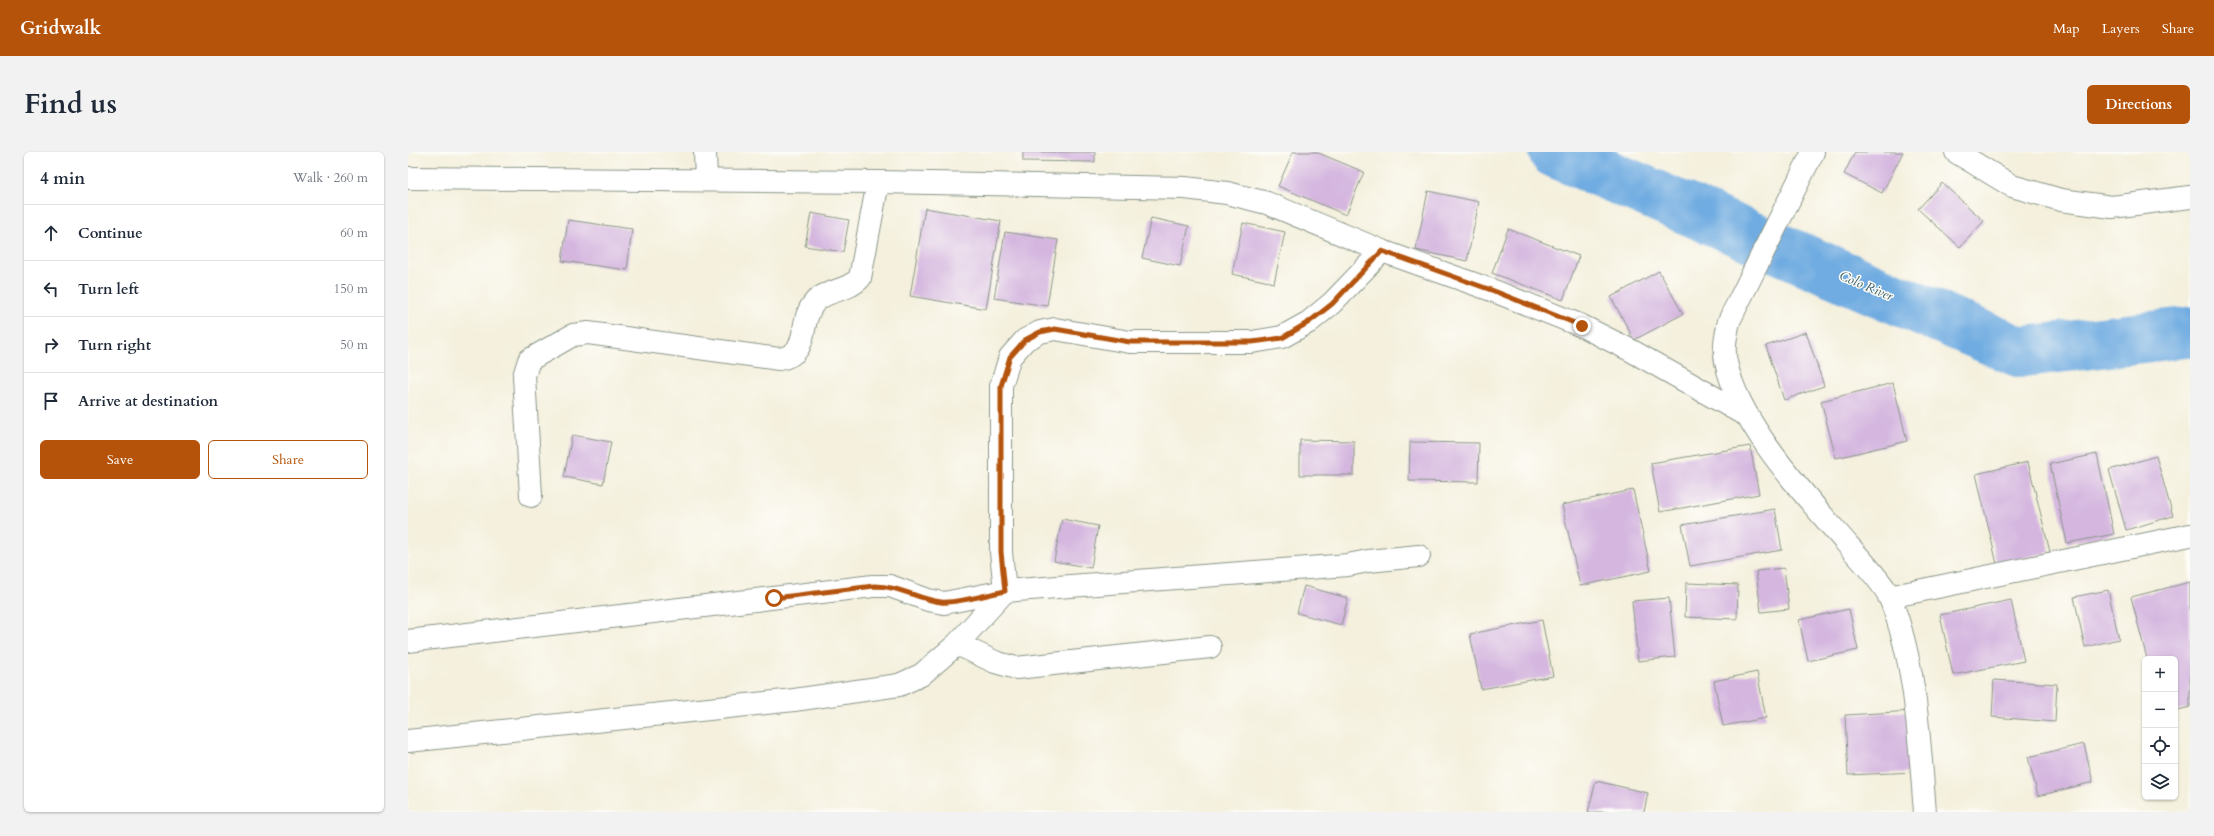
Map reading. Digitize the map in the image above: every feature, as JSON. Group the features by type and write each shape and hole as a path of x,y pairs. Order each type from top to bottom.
{"street":[{"path":"706,152 706,180"},
{"path":"1813,152 1729,321 1724,342 1726,362 1749,418 1784,469 1858,556 1890,597 1902,636 1915,692 1925,812"},
{"path":"1956,152 2012,186 2061,200 2112,207 2190,197"},
{"path":"408,178 878,182 1185,188 1227,193 1268,203 1382,251 1494,291 1582,326 1632,351 1749,418"},
{"path":"531,496 524,376 529,360 573,335 588,333 779,359 791,357 799,349 808,315 813,303 821,296 843,290 854,285 860,278 878,182"},
{"path":"408,741 794,700 899,685 921,675 957,644 1005,591 1001,552 1001,386 1010,357 1025,340 1040,332 1055,329 1130,342 1252,342 1282,338 1309,322 1332,304 1382,251"},
{"path":"1890,597 2190,535"},
{"path":"408,641 874,586 890,586 928,600 944,603 1005,591 1348,565 1368,561 1419,556"},
{"path":"957,644 995,662 1016,668 1210,647"}],"building":[{"path":"1023,152 1095,152 1095,162 1023,161"},
{"path":"1293,152 1316,152 1364,172 1346,215 1278,186"},
{"path":"1855,152 1903,152 1882,193 1844,174"},
{"path":"1942,183 1984,221 1960,247 1918,209"},
{"path":"1428,191 1479,202 1467,261 1416,250"},
{"path":"925,208 1001,221 986,309 910,296"},
{"path":"811,213 849,220 843,252 805,246"},
{"path":"1151,218 1189,226 1180,266 1142,258"},
{"path":"568,220 632,229 627,270 562,261"},
{"path":"1243,223 1285,232 1274,283 1232,274"},
{"path":"1508,229 1579,256 1563,300 1492,273"},
{"path":"1005,232 1058,240 1047,306 994,298"},
{"path":"1659,271 1683,314 1634,340 1611,297"},
{"path":"1806,332 1824,386 1784,400 1766,346"},
{"path":"1893,383 1907,441 1836,458 1821,401"},
{"path":"572,435 611,442 603,484 564,477"},
{"path":"1300,440 1354,441 1354,475 1300,475"},
{"path":"1410,442 1479,443 1478,482 1409,481"},
{"path":"1750,446 1759,494 1660,512 1651,463"},
{"path":"2097,454 2114,534 2067,543 2050,464"},
{"path":"2156,456 2173,516 2126,530 2109,470"},
{"path":"2028,462 2050,552 1997,564 1976,474"},
{"path":"1633,490 1651,571 1580,586 1562,505"},
{"path":"1775,509 1782,550 1690,566 1682,525"},
{"path":"1062,519 1098,526 1091,568 1054,561"},
{"path":"1784,568 1789,609 1761,612 1756,571"},
{"path":"2190,582 2190,707 2178,710 2178,656 2146,656 2131,597"},
{"path":"1686,583 1738,585 1737,619 1685,617"},
{"path":"1304,586 1348,598 1341,625 1297,613"},
{"path":"2108,590 2119,639 2085,647 2074,597"},
{"path":"1669,598 1675,657 1638,661 1632,601"},
{"path":"2011,600 2024,661 1953,675 1940,615"},
{"path":"1849,609 1858,650 1808,661 1799,620"},
{"path":"1542,620 1553,676 1481,689 1470,634"},
{"path":"1757,672 1766,718 1723,726 1714,681"},
{"path":"1994,680 2057,684 2055,722 1992,717"},
{"path":"1913,711 1916,772 1848,775 1845,715"},
{"path":"2084,744 2093,782 2038,796 2028,757"},
{"path":"1596,781 1648,793 1644,812 1588,812"}],"waterway":[{"name":"Colo River","path":"1554,152 2020,352 2190,332"}],"route":[{"path":"774,598 874,586 890,586 928,600 944,603 1005,591 1001,552 1001,386 1010,357 1025,340 1040,332 1055,329 1130,342 1252,342 1282,338 1309,322 1332,304 1382,251 1494,291 1582,326"}]}
